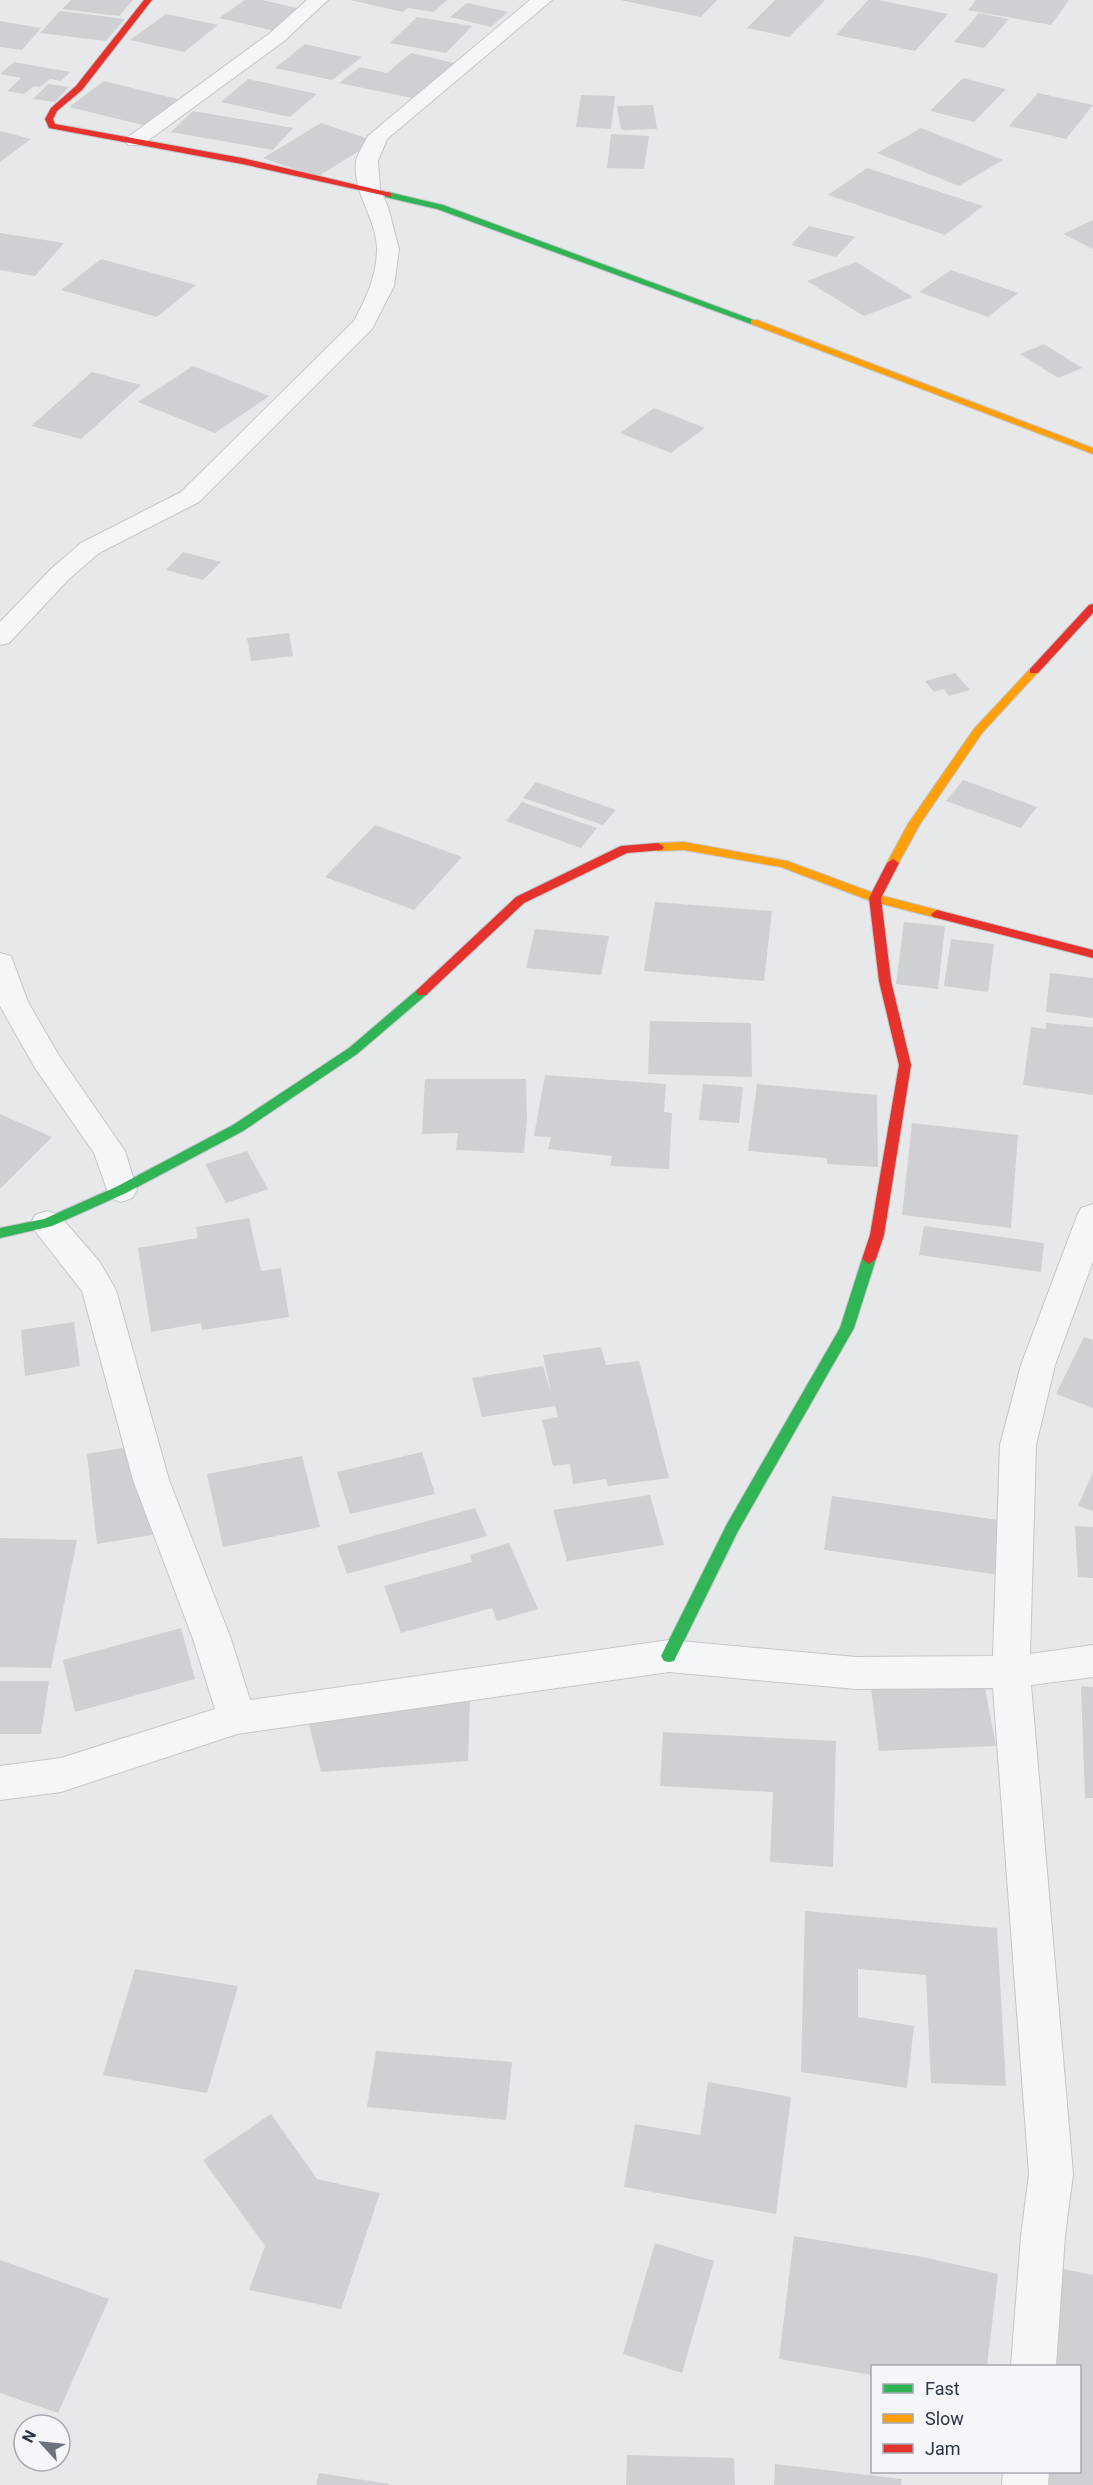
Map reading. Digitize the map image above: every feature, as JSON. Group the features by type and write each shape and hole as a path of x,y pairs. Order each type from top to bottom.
{"street":[{"path":"148,0 79,88 54,110 49,119 52,126 63,130 242,161 369,189 479,220 831,350 1093,451"},
{"path":"135,141 277,37 318,0"},
{"path":"0,637 60,574 90,548 169,510 190,497 364,324 383,286 388,249 377,207 369,189 367,161 382,130 420,102 542,0"},
{"path":"669,1656 732,1527 847,1328 877,1235 905,1065 885,981 875,898 914,824 978,731 1093,607"},
{"path":"0,1233 47,1223 121,1190 238,1128 353,1051 439,977 520,900 625,849 684,846 783,864 875,898 1093,954"},
{"path":"0,963 13,1002 46,1060 109,1151 121,1190"},
{"path":"1034,2365 1043,2236 1051,2174 1011,1672 1018,1445 1038,1365 1093,1215"},
{"path":"47,1223 87,1270 99,1290 151,1480 212,1639 237,1718"},
{"path":"0,1783 61,1775 237,1718 669,1656 856,1673 1011,1672 1093,1661"}],"building":[{"path":"71,0 133,0 119,16 62,9"},
{"path":"245,0 262,0 305,10 275,31 219,18"},
{"path":"350,0 447,0 434,12 408,8 403,12"},
{"path":"620,0 717,0 701,17"},
{"path":"775,0 825,0 789,37 747,28"},
{"path":"868,0 948,14 915,51 836,35"},
{"path":"976,0 1069,0 1051,25 968,10"},
{"path":"467,3 508,12 491,27 450,17"},
{"path":"60,11 125,19 106,41 40,33"},
{"path":"979,13 1009,19 984,48 954,42"},
{"path":"166,14 218,25 184,52 130,40"},
{"path":"417,17 472,26 446,53 390,43"},
{"path":"0,21 41,28 22,50 0,47"},
{"path":"305,44 362,57 332,80 275,68"},
{"path":"411,53 454,63 412,98 339,83 360,67 387,73"},
{"path":"14,62 70,72 61,81 50,79 40,87 34,86 24,94 7,91 21,78 0,74"},
{"path":"963,78 1006,89 974,122 930,111"},
{"path":"248,79 317,94 290,117 221,102"},
{"path":"104,81 181,100 147,126 69,107"},
{"path":"48,84 69,87 55,102 33,99"},
{"path":"1038,93 1093,105 1066,139 1009,126"},
{"path":"581,95 615,96 611,129 576,127"},
{"path":"653,105 657,129 621,130 617,106"},
{"path":"193,111 293,128 273,150 171,132"},
{"path":"321,123 375,141 317,177 263,158"},
{"path":"921,128 1003,160 959,186 877,153"},
{"path":"0,131 31,139 0,162"},
{"path":"611,134 649,136 644,169 607,168"},
{"path":"867,168 983,206 945,235 828,195"},
{"path":"1093,220 1093,249 1063,234"},
{"path":"809,226 855,237 836,257 791,245"},
{"path":"0,233 64,243 35,276 0,270"},
{"path":"101,259 196,285 157,317 61,290"},
{"path":"856,262 913,297 864,316 807,281"},
{"path":"951,270 1018,293 988,317 919,292"},
{"path":"1044,344 1082,368 1058,378 1020,354"},
{"path":"193,366 269,396 215,433 138,402"},
{"path":"92,372 141,385 81,439 31,426"},
{"path":"654,408 705,428 671,453 620,433"},
{"path":"183,552 221,562 203,580 166,570"},
{"path":"289,633 293,656 251,661 247,638"},
{"path":"955,673 970,690 949,696 944,689 934,692 925,681"},
{"path":"963,780 1037,807 1021,828 946,801"},
{"path":"536,782 616,810 603,825 523,798"},
{"path":"522,802 597,828 581,848 506,821"},
{"path":"375,825 462,857 414,910 325,877"},
{"path":"655,902 772,911 764,981 644,971"},
{"path":"904,922 945,926 938,989 896,984"},
{"path":"535,929 609,936 601,975 526,968"},
{"path":"951,939 994,944 988,992 944,986"},
{"path":"1050,973 1093,978 1093,1018 1046,1012"},
{"path":"650,1021 751,1023 752,1077 648,1074"},
{"path":"1046,1023 1093,1027 1093,1095 1023,1085 1031,1027 1046,1029"},
{"path":"545,1075 666,1084 664,1112 672,1113 669,1169 610,1166 612,1156 548,1149 551,1137 534,1136"},
{"path":"425,1079 526,1079 527,1117 524,1153 456,1150 458,1133 422,1134"},
{"path":"703,1084 743,1087 739,1123 699,1120"},
{"path":"757,1084 877,1095 878,1167 827,1164 827,1158 748,1151"},
{"path":"0,1114 52,1137 0,1189"},
{"path":"912,1123 1018,1135 1011,1228 902,1215"},
{"path":"247,1151 268,1189 226,1203 205,1164"},
{"path":"249,1218 261,1271 281,1268 289,1317 202,1330 201,1323 151,1332 138,1248 198,1238 196,1227"},
{"path":"924,1226 1044,1243 1041,1272 919,1255"},
{"path":"74,1322 80,1366 25,1376 21,1330"},
{"path":"1084,1337 1093,1340 1093,1408 1056,1394"},
{"path":"601,1347 606,1365 639,1361 669,1478 608,1486 606,1479 573,1484 570,1464 553,1466 542,1420 558,1417 555,1406 482,1417 472,1378 543,1366 552,1396 543,1355"},
{"path":"140,1445 152,1535 97,1544 87,1454"},
{"path":"422,1452 435,1494 350,1514 337,1472"},
{"path":"302,1456 320,1527 223,1547 207,1474"},
{"path":"1093,1472 1093,1511 1078,1506"},
{"path":"650,1495 664,1545 567,1561 553,1510"},
{"path":"832,1496 1005,1521 1000,1575 824,1550"},
{"path":"475,1508 487,1536 347,1574 337,1546"},
{"path":"1075,1526 1093,1527 1093,1578 1078,1577"},
{"path":"0,1538 77,1540 51,1668 0,1667"},
{"path":"509,1543 538,1609 497,1621 492,1608 401,1633 384,1586 472,1562 470,1555"},
{"path":"181,1628 195,1679 75,1712 63,1660"},
{"path":"0,1681 49,1681 41,1734 0,1734"},
{"path":"984,1683 996,1746 879,1751 871,1688"},
{"path":"1081,1686 1093,1687 1093,1798 1085,1798"},
{"path":"470,1700 468,1761 321,1772 307,1717"},
{"path":"663,1732 836,1741 833,1867 770,1862 773,1792 660,1786"},
{"path":"805,1911 997,1928 1006,2086 931,2083 926,1975 858,1969 858,2017 914,2026 907,2088 801,2072"},
{"path":"135,1969 238,1986 207,2093 103,2075"},
{"path":"376,2051 512,2062 506,2120 367,2107"},
{"path":"708,2082 791,2097 776,2214 624,2187 635,2124 700,2135"},
{"path":"271,2114 317,2179 380,2193 341,2309 249,2290 265,2246 203,2160"},
{"path":"794,2236 923,2257 998,2274 987,2365 871,2365 871,2375 779,2359"},
{"path":"655,2243 714,2261 682,2373 623,2354"},
{"path":"0,2260 109,2299 58,2413 0,2393"},
{"path":"1063,2269 1093,2275 1093,2485 1049,2485 1050,2473 1081,2473 1081,2365 1057,2365"},
{"path":"627,2455 734,2458 735,2485 626,2485"},
{"path":"775,2464 902,2479 901,2485 774,2485"},
{"path":"319,2473 389,2484 389,2485 316,2485"}],"traffic: fast":[{"path":"388,195 440,207 754,322"},
{"path":"0,1233 47,1223 121,1190 238,1128 353,1051 422,992"},
{"path":"669,1656 732,1528 847,1328 869,1259"}],"traffic: slow":[{"path":"754,322 1093,451"},
{"path":"893,863 914,824 978,731 1034,671"},
{"path":"658,847 684,846 783,864 875,898 937,914"}],"traffic: jam":[{"path":"148,0 79,88 54,110 49,119 52,126 242,161 388,195"},
{"path":"1034,671 1093,607"},
{"path":"422,992 520,900 625,849 658,847"},
{"path":"869,1259 877,1235 905,1065 885,981 875,898 893,863"},
{"path":"937,914 1093,954"}]}
